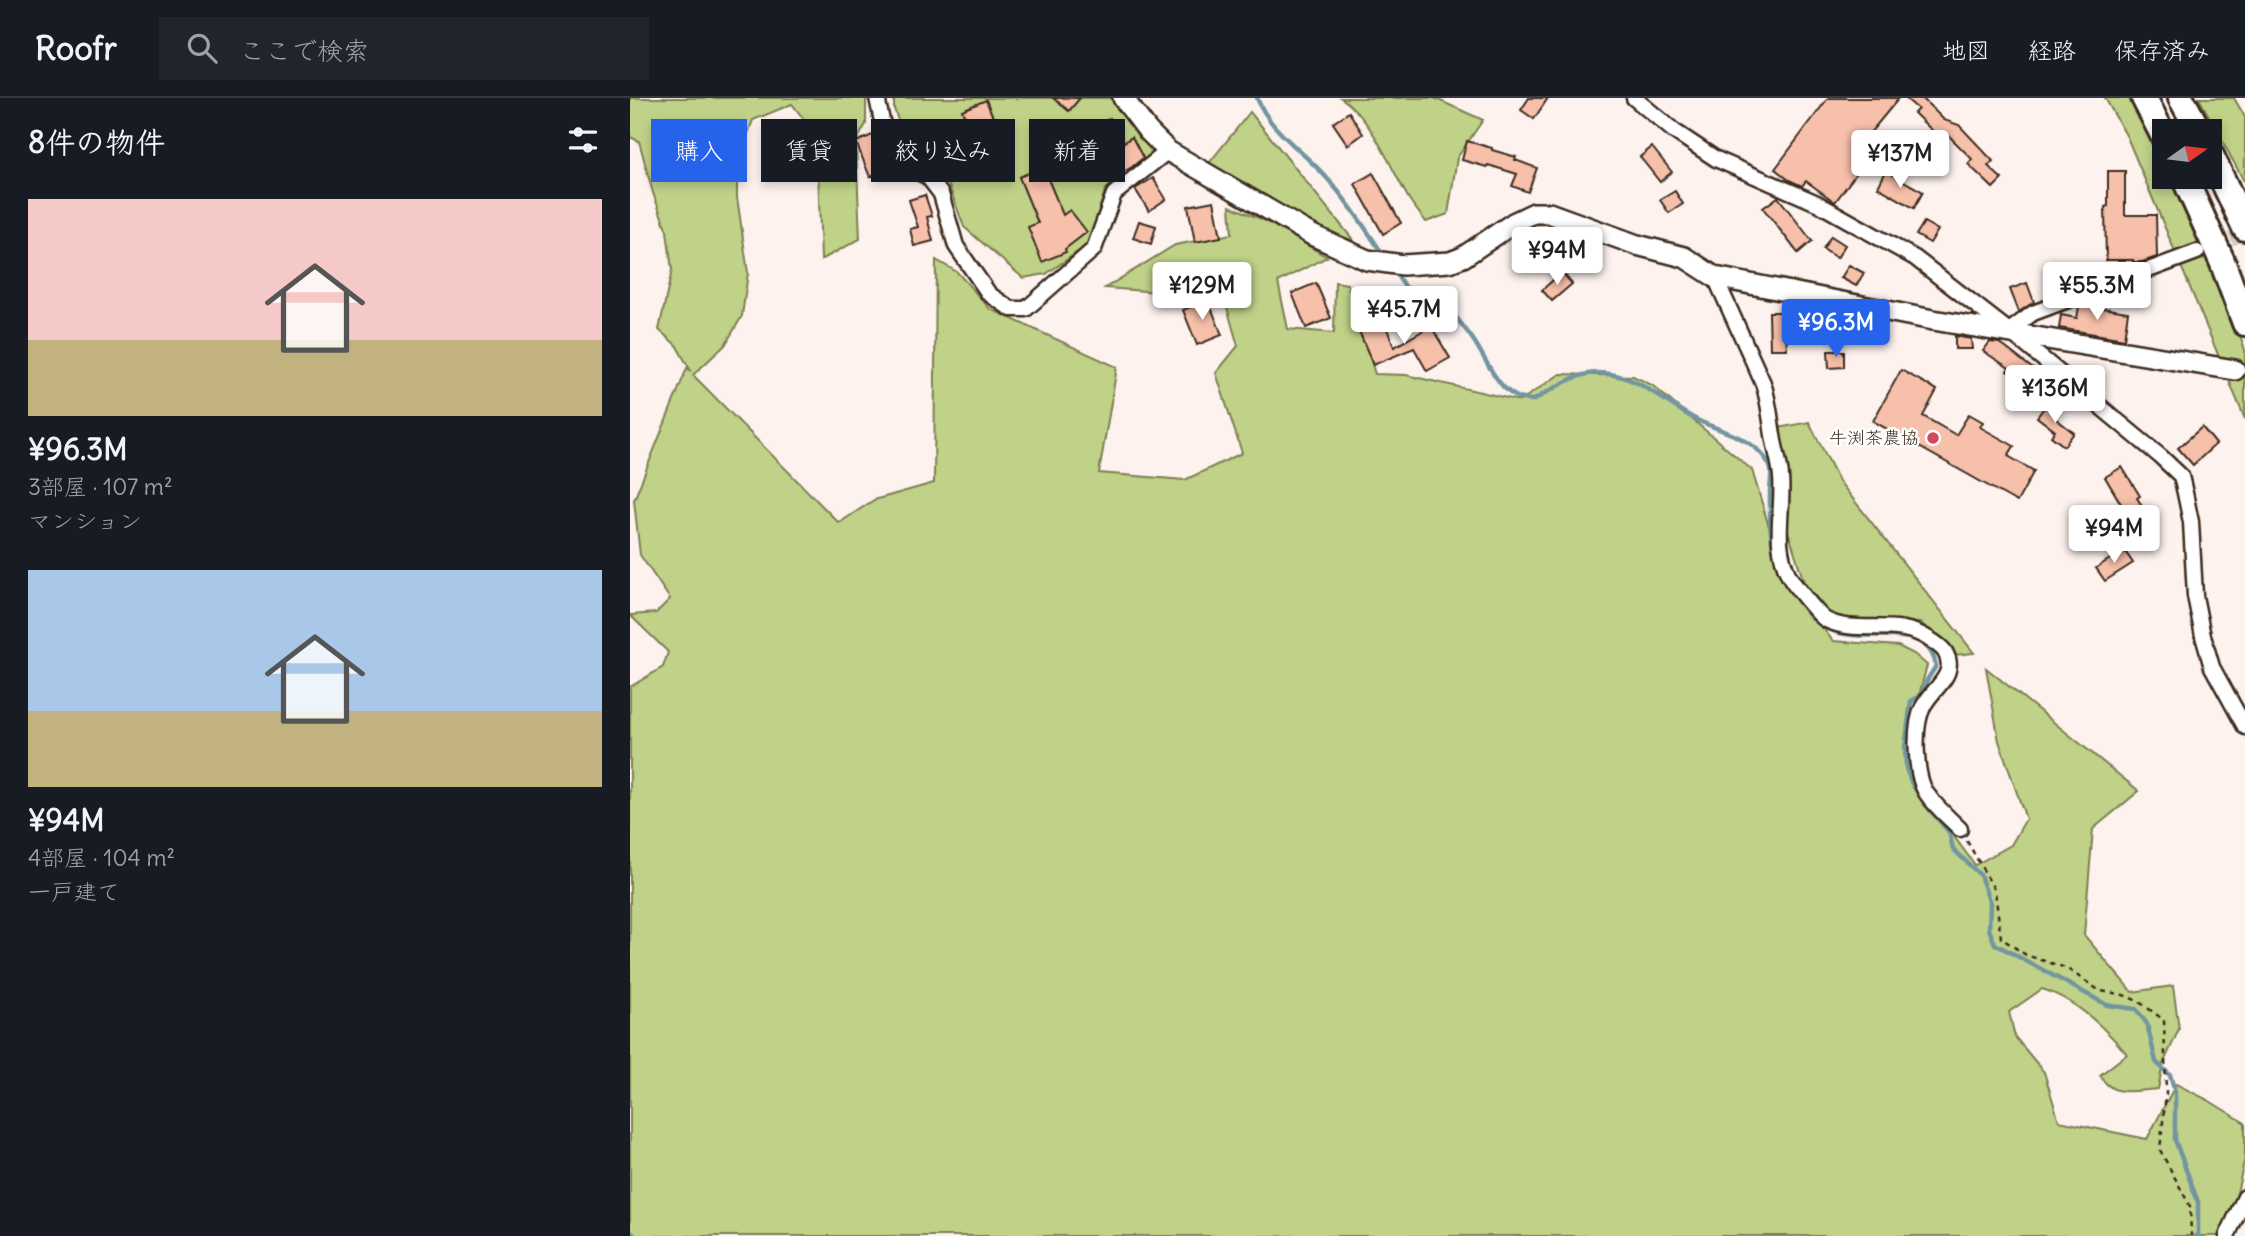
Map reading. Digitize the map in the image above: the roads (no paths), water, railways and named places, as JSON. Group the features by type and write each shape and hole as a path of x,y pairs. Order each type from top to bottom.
{"highway":[{"path":"2144,98 2155,119"},
{"path":"2181,98 2192,119"},
{"path":"2222,179 2245,228"},
{"path":"2189,189 2222,261 2245,323"}],"street":[{"path":"877,98 882,121 906,166 928,177 941,194 956,246 989,294 1011,309 1026,309 1094,249 1114,194 1168,151"},
{"path":"1123,98 1168,151 1312,235 1367,260 1403,265 1450,261 1463,257 1515,222 1534,213 1549,213 1637,245 1684,257 1715,277 1933,320 2235,370"},
{"path":"1634,98 1674,131 1716,159 1817,203 1914,258 2009,331 2161,457 2180,476 2191,522 2195,596 2203,636 2212,667 2245,727"},
{"path":"2009,331 2033,313 2197,252"},
{"path":"1715,277 1769,400 1781,474 1782,498 1778,537 1789,576 1824,619 1846,626 1908,629 1920,633 1945,653 1950,667 1944,681 1923,706 1916,732 1919,772 1926,793 1960,829"},
{"path":"2227,1236 2245,1198"}],"waterway":[{"path":"1257,98 1278,130 1341,195 1384,256"},
{"path":"1393,269 1410,290 1433,298 1449,310 1475,343 1502,386 1511,394 1534,400 1564,382 1581,376 1613,374 1639,384 1699,421 1739,437 1756,448 1771,469 1770,527 1777,562"},
{"path":"1791,591 1813,619 1833,631 1908,638 1921,643 1931,652 1936,666 1921,696 1911,701 1905,748 1906,768 1911,782 1924,803 1949,832 1953,849 1980,875 1990,903 1989,929 1995,944 2107,1005 2136,1009 2147,1024 2156,1062 2170,1075 2175,1092 2175,1140 2198,1202 2198,1236"},
{"path":"630,1231 635,1236"}],"tunnel":[{"path":"2211,247 2245,233"}],"place":[{"name":"牛渕茶農協","path":"1933,438"}]}
